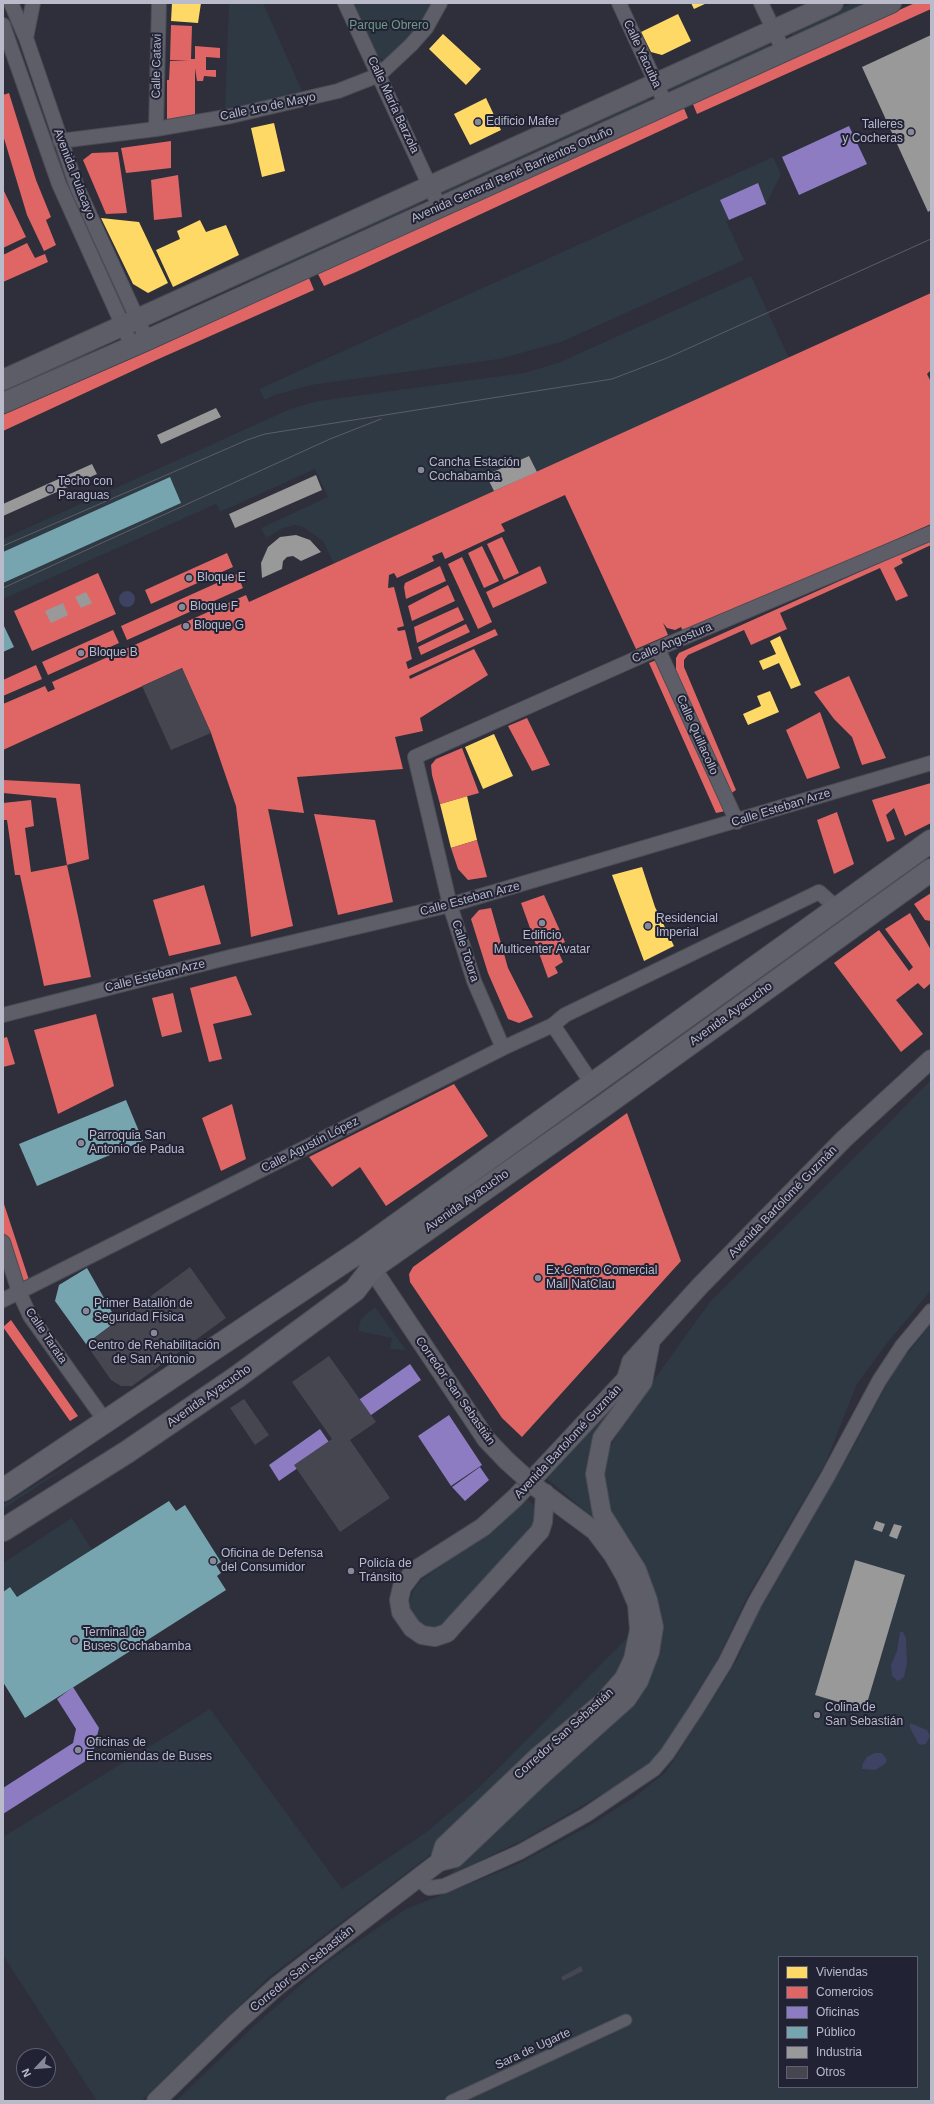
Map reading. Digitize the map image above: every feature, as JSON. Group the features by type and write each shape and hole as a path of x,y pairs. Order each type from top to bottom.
{"main road":[{"name":"Avenida General René Barrientos Ortuño","path":"3,380 833,3"},
{"name":"Avenida General René Barrientos Ortuño","path":"3,403 440,208 891,3"},
{"name":"Avenida Ayacucho","path":"3,1530 127,1452 237,1377 355,1290 366,1260 593,1085 931,841"},
{"name":"Avenida Ayacucho","path":"3,1490 106,1422 366,1260 596,1112 931,870"}],"street":[{"name":"Avenida Pulacayo","path":"11,3 26,38 60,141 128,322"},
{"path":"26,38 33,3"},
{"name":"Calle Catavi","path":"156,129 160,3"},
{"name":"Calle María Barzola","path":"345,3 380,75 440,208"},
{"name":"Calle 1ro de Mayo","path":"60,141 156,129 299,101 338,91 380,75 426,28 440,3"},
{"name":"Calle Yacuiba","path":"619,3 666,105"},
{"path":"761,3 784,52"},
{"name":"Avenida Pulacayo","path":"3,25 59,184 139,343"},
{"name":"Calle Angostura","path":"415,757 658,649 931,533"},
{"name":"Calle Quillacollo","path":"658,649 737,822"},
{"name":"Calle Totora","path":"415,757 450,905 474,981 503,1048"},
{"name":"Calle Esteban Arze","path":"3,1015 230,957 450,905 737,822 931,763"},
{"name":"Calle Agustín López","path":"3,1300 503,1048 553,1025 565,1015 819,892 838,909"},
{"path":"553,1025 593,1085"},
{"name":"Avenida Bartolomé Guzmán","path":"540,1490 543,1522 540,1531 447,1633 435,1637 422,1635 412,1628 401,1612 399,1600 402,1587 414,1571 484,1527 515,1498 626,1379 631,1362 651,1340 844,1139 931,1058"},
{"name":"Calle Tarata","path":"3,1242 19,1292 30,1316 106,1422"},
{"name":"Corredor San Sebastián","path":"366,1260 486,1439 507,1461 540,1490 595,1531 613,1555 625,1576 637,1604 639,1630 633,1659 624,1678 603,1702 537,1757 449,1841 444,1846 439,1862"},
{"path":"418,1878 429,1888 444,1886 520,1852 586,1815 654,1769 667,1754 725,1663 755,1602 828,1476 879,1381 902,1346 931,1311"},
{"name":"Corredor San Sebastián","path":"156,2101 236,2023 277,1986 439,1862 454,1858 540,1777 627,1699 639,1681 650,1652 654,1627 648,1600 637,1570 602,1514 595,1474 602,1438 643,1382 651,1340"},
{"name":"Sara de Ugarte","path":"451,2101 626,2020"}],"green space":[{"path":"229,3 263,3 302,91 225,110"},
{"name":"Parque Obrero","path":"352,3 432,3 424,18 389,61 383,60 377,55"},
{"path":"852,3 867,3 793,37 791,31"},
{"path":"767,42 770,47 669,93 667,88"},
{"path":"648,97 650,102 443,196 441,190"},
{"path":"773,157 781,174 766,204 758,183 720,200 729,220 726,221 744,260 561,342 499,359 311,385 275,395 265,400 259,389"},
{"path":"419,201 422,207 250,285 248,279"},
{"path":"751,276 789,358 537,472 529,456 486,475 494,491 334,564 323,541 303,527 295,525 283,528 266,538 261,528 328,497 315,469 220,512 216,504 3,599 3,583 181,503 170,478 3,552 3,539 290,409 318,401 524,373 558,363"},
{"path":"931,853 931,859 755,983"},
{"path":"931,1080 931,1290 884,1347 857,1384 825,1464 747,1597 708,1680 659,1754 633,1776 525,1839 447,1877 539,1786 579,1754 623,1713 658,1655 612,1525 602,1476 609,1449 627,1417 710,1302"},
{"path":"375,1307 406,1350 390,1349 392,1338 358,1331 361,1319"},
{"name":"Colina de San Sebastián","path":"931,1324 931,2101 176,2101 256,2024 327,1962 406,1909 514,1866 589,1826 636,1796 666,1772 738,1658 759,1609 853,1448 895,1369"},
{"path":"631,1387 595,1436 596,1520 545,1477"},
{"path":"99,1446 53,1476 3,1509 3,1505"},
{"path":"526,1498 533,1504 536,1512 535,1525 451,1620 440,1626 430,1628 422,1626 416,1621 411,1613 409,1604 413,1591 420,1581 485,1534"},
{"path":"72,1518 92,1550 17,1597 10,1587 3,1592 3,1563"},
{"path":"628,1637 623,1662 607,1685 574,1720 545,1741 426,1858 269,1977 141,2101 97,2101 3,1955 3,1837 210,1709 342,1889 428,1831 482,1785"}],"water":[{"path":"124,591 130,591 135,596 133,605 130,607 124,607 119,602 119,596"},
{"path":"900,1632 903,1632 906,1638 907,1663 904,1677 898,1681 892,1676 891,1665 897,1651"},
{"path":"910,1723 927,1730 930,1736 926,1744 920,1745 918,1743 910,1728"},
{"path":"875,1753 882,1753 887,1760 885,1764 875,1770 862,1769 863,1763 867,1757"}],"building: Viviendas":[{"path":"172,3 201,3 198,23 171,21"},
{"path":"691,3 707,3 694,9"},
{"path":"678,14 691,41 662,55 651,52 641,32"},
{"path":"443,34 481,69 466,85 429,49"},
{"name":"Edificio Mafer","path":"486,98 501,130 470,145 454,114"},
{"path":"274,123 285,171 262,177 251,128"},
{"path":"101,218 139,222 168,283 148,293 133,284"},
{"path":"200,220 206,232 226,225 239,255 173,287 156,250 180,239 177,231"},
{"path":"780,636 801,685 791,689 779,663 763,670 759,661 776,654 770,641"},
{"path":"770,691 779,712 748,725 743,714 761,706 757,696"},
{"path":"494,734 513,776 483,789 465,747"},
{"path":"467,796 477,840 451,848 440,804"},
{"name":"Residencial Imperial","path":"642,867 655,907 674,946 644,961 612,875"}],"building: Comercios":[{"path":"915,3 931,3 931,9 697,114 692,102"},
{"path":"171,25 192,26 191,59 195,59 195,46 220,48 220,58 206,57 206,70 216,70 216,77 204,76 203,81 197,81 195,68 195,121 167,119 167,80 169,80 170,61 189,60 170,60"},
{"path":"9,93 36,180 51,217 46,220 56,245 44,251 27,215 3,135 3,95"},
{"path":"683,106 688,118 356,272 324,286 318,274"},
{"path":"171,141 171,168 126,173 121,148"},
{"path":"118,152 127,213 106,214 83,160 92,153"},
{"path":"178,175 182,217 154,220 151,180"},
{"path":"3,189 26,237 3,248"},
{"path":"27,243 35,258 45,254 48,262 3,282 3,255"},
{"path":"309,278 314,290 154,361 3,431 3,415 147,352"},
{"path":"931,293 931,370 927,374 931,382 931,524 684,633 681,627 675,630 667,628 663,623 668,635 636,649 565,495 501,524 505,531 445,559 442,552 432,556 434,561 397,578 394,573 389,575 388,588 394,587 404,626 397,628 398,631 405,630 412,659 406,662 408,669 495,629 498,635 409,676 410,679 474,649 488,675 420,718 423,731 395,737 403,769 297,777 304,813 268,809 293,926 251,937 236,806 211,733 182,668 3,750 3,704 45,686 48,692 55,689 52,682 246,595 249,602"},
{"path":"502,537 519,573 504,580 487,544"},
{"path":"931,540 931,545 901,559 903,563 894,568 908,596 896,601 880,568 780,613 787,629 751,645 744,630 688,655 684,660 684,667 736,790 730,794 676,672 676,658 679,653"},
{"path":"482,546 499,581 484,588 468,553"},
{"name":"Bloque E","path":"227,553 233,567 151,604 145,590"},
{"path":"462,557 492,622 478,629 448,564"},
{"path":"440,566 446,581 406,599 404,587 405,583"},
{"path":"540,566 547,583 493,608 486,592"},
{"path":"98,573 116,614 32,651 14,611"},
{"name":"Bloque F","path":"237,574 243,588 127,640 121,626"},
{"path":"448,585 455,601 412,621 408,606"},
{"path":"458,607 464,620 417,643 414,627"},
{"path":"466,624 470,632 421,655 418,647"},
{"name":"Bloque B","path":"113,630 119,643 48,675 42,662"},
{"path":"659,659 726,811 716,813 649,663"},
{"path":"36,665 42,679 3,696 3,680"},
{"path":"849,676 886,758 862,765 852,737 834,719 814,692"},
{"path":"820,712 840,768 807,779 786,730"},
{"path":"527,718 550,765 532,771 508,726"},
{"path":"462,748 479,793 440,804 432,775 431,765 436,759"},
{"path":"3,780 80,784 89,859 67,865 56,798 3,793"},
{"path":"931,783 931,823 905,836 894,808 886,815 895,839 887,842 872,800"},
{"path":"31,800 34,826 25,828 31,872 67,865 91,977 44,986 20,875 15,875 7,820 3,820 3,803"},
{"path":"837,812 854,864 834,874 817,820"},
{"path":"314,814 375,820 393,902 338,915"},
{"path":"477,840 487,877 468,880 458,869 451,848"},
{"path":"204,885 221,944 169,956 153,900"},
{"path":"931,893 931,921 925,920 914,904"},
{"name":"Edificio Multicenter Avatar","path":"544,895 565,942 556,947 563,962 555,967 558,973 548,978 521,903"},
{"path":"491,908 508,968 533,1017 519,1023 508,1019 488,973 471,919 479,910"},
{"path":"910,913 931,950 931,983 924,989 918,983 896,1000 923,1034 901,1052 834,963 879,930 909,971 913,967 885,929"},
{"path":"236,976 252,1015 213,1024 222,1059 209,1062 190,988"},
{"path":"173,993 182,1032 162,1037 152,998"},
{"path":"96,1014 114,1086 58,1114 34,1030"},
{"path":"7,1037 15,1064 3,1067 3,1038"},
{"path":"454,1084 488,1136 386,1206 360,1167 332,1187 309,1157"},
{"path":"232,1104 246,1159 221,1171 202,1118"},
{"name":"Ex-Centro Comercial Mall NatClau","path":"627,1113 681,1261 522,1437 502,1418 410,1282 409,1274 413,1267"},
{"path":"3,1201 30,1283 22,1287 3,1230"},
{"path":"11,1320 78,1416 70,1421 3,1327"}],"building: Oficinas":[{"path":"849,126 867,164 799,195 782,157"},
{"path":"758,183 766,204 729,220 720,200"},
{"path":"410,1364 421,1380 354,1427 343,1411"},
{"path":"449,1415 482,1465 451,1486 418,1436"},
{"path":"320,1429 331,1445 279,1481 269,1465"},
{"path":"480,1467 489,1480 465,1501 452,1487"},
{"name":"Oficinas de Encomiendas de Buses","path":"73,1687 99,1728 92,1757 3,1814 3,1788 73,1743 76,1729 57,1699"}],"building: Público":[{"path":"170,477 181,503 3,583 3,552"},
{"path":"3,624 14,647 3,652"},
{"name":"Parroquia San Antonio de Padua","path":"126,1100 143,1141 37,1186 19,1144"},
{"name":"Primer Batallón de Seguridad Física","path":"87,1268 117,1321 86,1344 55,1301 59,1285"},
{"name":"Terminal de Buses Cochabamba","path":"169,1501 176,1511 185,1505 221,1562 216,1565 221,1573 217,1576 226,1590 25,1718 3,1682 3,1592 10,1587 17,1597"}],"building: Industria":[{"name":"Talleres y Cocheras","path":"931,35 931,210 928,212 862,67"},
{"path":"216,408 221,417 161,444 157,435"},
{"path":"529,456 537,472 494,491 486,475"},
{"name":"Techo con Paraguas","path":"92,464 97,474 3,516 3,504"},
{"path":"316,475 322,490 235,528 229,514"},
{"path":"296,535 310,540 321,552 301,561 293,556 287,557 283,561 282,569 262,578 261,563 268,547 280,537"},
{"path":"86,592 92,603 81,608 75,597"},
{"path":"63,603 68,615 51,623 45,611"},
{"path":"876,1521 885,1524 882,1532 873,1529"},
{"path":"894,1524 902,1526 897,1539 889,1536"},
{"path":"855,1560 905,1575 865,1710 815,1695"}],"building: Otros":[{"path":"182,668 211,733 171,750 142,686"},
{"name":"Centro de Rehabilitación de San Antonio","path":"190,1267 226,1318 132,1386 121,1386 111,1380 86,1344"},
{"path":"329,1356 376,1422 350,1440 390,1498 340,1532 294,1465 332,1439 292,1382"},
{"path":"244,1399 269,1435 255,1445 230,1408"},
{"path":"581,1966 583,1971 563,1981 561,1977"}],"tram line":[{"path":"3,546 247,440 265,434 612,379 667,358 931,239"},
{"path":"3,588 330,439 381,419"}],"place":[{"name":"Edificio Mafer","path":"478,122"},
{"name":"Talleres y Cocheras","path":"911,132"},
{"name":"Cancha Estación Cochabamba","path":"421,470"},
{"name":"Techo con Paraguas","path":"50,489"},
{"name":"Bloque E","path":"189,578"},
{"name":"Bloque F","path":"182,607"},
{"name":"Bloque G","path":"186,626"},
{"name":"Bloque B","path":"81,653"},
{"name":"Edificio Multicenter Avatar","path":"542,923"},
{"name":"Residencial Imperial","path":"648,926"},
{"name":"Parroquia San Antonio de Padua","path":"81,1143"},
{"name":"Ex-Centro Comercial Mall NatClau","path":"538,1278"},
{"name":"Primer Batallón de Seguridad Física","path":"86,1311"},
{"name":"Centro de Rehabilitación de San Antonio","path":"154,1333"},
{"name":"Oficina de Defensa del Consumidor","path":"213,1561"},
{"name":"Policía de Tránsito","path":"351,1571"},
{"name":"Terminal de Buses Cochabamba","path":"75,1640"},
{"name":"Colina de San Sebastián","path":"817,1715"},
{"name":"Oficinas de Encomiendas de Buses","path":"78,1750"}]}
